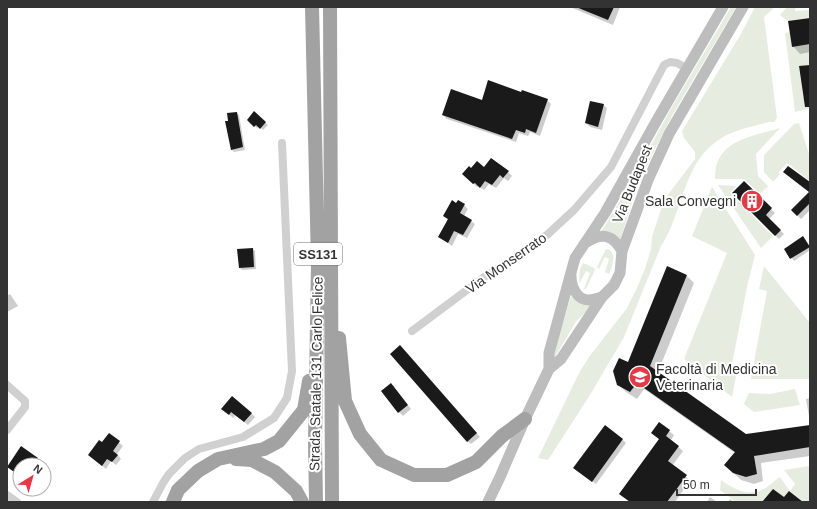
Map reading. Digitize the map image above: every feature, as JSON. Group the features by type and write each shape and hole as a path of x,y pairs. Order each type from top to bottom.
{"highway":[{"name":"Strada Statale 131 Carlo Felice","path":"312,7 318,263 315,443 316,502"},
{"name":"Strada Statale 131 Carlo Felice","path":"330,7 332,502"},
{"path":"330,236 346,401 360,434 381,460 414,475 447,475 476,462 502,436 525,419"},
{"path":"173,502 178,490 198,471 218,459 264,449 279,441 304,410 308,388 318,263"},
{"path":"218,459 252,460 275,472 296,491 302,502"}],"main road":[{"name":"Via Budapest","path":"549,369 549,353 575,258 605,214 657,120 723,7"},
{"name":"Via Budapest","path":"488,502 549,369 561,359 602,297 614,285 620,273 622,251 648,180 669,134 744,7"},
{"path":"586,242 594,237 605,236 612,238 622,251"},
{"path":"571,272 572,285 575,291 582,298 591,300 602,297"}],"street":[{"name":"Via Monserrato","path":"412,331 487,275 518,258 548,234 574,210 612,167 664,66 670,62 677,63 688,68"},
{"path":"153,502 162,483 185,458 199,449 243,437 274,418 287,398 292,371 282,143"},
{"path":"7,385 25,401 25,407 7,430"},
{"path":"7,495 17,502"}],"shaded area":[{"path":"731,7 736,7 673,114 655,149 637,188 620,240 601,232 630,184 669,112"},
{"path":"755,7 775,7 764,17 777,118 774,122 745,128 723,137 710,147 699,159 685,187 675,218 661,246 624,337 590,395 548,460 538,458 579,373 589,357 627,308 636,290 645,269 651,249 652,237 664,200 695,159 695,152 684,138 682,131 741,34"},
{"path":"787,7 796,7 795,11 810,10 810,18 788,21 780,15"},
{"path":"790,32 792,47 810,44 810,65 799,67 803,97 810,96 810,108 795,112 785,33"},
{"path":"799,123 810,157 810,181 787,163 778,173 780,174 773,182 764,172 764,155 794,124"},
{"path":"780,128 756,154 758,176 768,186 760,194 744,179 715,179 716,166 727,148 746,138"},
{"path":"718,185 736,186 730,193 773,236 761,248"},
{"path":"712,187 755,255 747,287 730,374 736,376 732,397 684,359 727,253 692,236"},
{"path":"606,249 610,250 613,255 609,274 605,272 609,259 605,257 599,269 597,267"},
{"path":"583,263 594,268 595,270 586,289 584,289 590,273 586,271 579,284 580,269"},
{"path":"764,266 810,323 810,379 751,379 767,291 759,289"},
{"path":"571,296 578,301 592,305 575,323 555,357 553,355"},
{"path":"795,389 800,405 754,412 744,404 749,393 770,394"},
{"path":"810,466 810,502 803,502 790,491 795,484 784,470"},
{"path":"780,477 790,491 784,497 773,489 762,502 736,502 720,490 721,480 740,491 751,493 757,492 764,489"}],"building":[{"path":"576,7 614,7 608,20"},
{"path":"810,18 810,44 792,47 788,21"},
{"path":"810,65 810,107 805,107 799,66"},
{"path":"488,80 521,92 522,90 548,99 536,133 526,129 525,133 516,130 512,139 442,115 451,89 482,100"},
{"path":"590,101 604,104 598,127 585,123"},
{"path":"254,111 266,122 260,129 256,125 254,127 247,120"},
{"path":"237,112 243,147 231,150 225,121 228,121 227,113"},
{"path":"491,158 509,171 503,178 500,175 492,185 485,181 480,188 462,174 469,166 471,168 477,161 484,167"},
{"path":"788,166 810,182 810,203 797,216 791,210 809,192 783,172"},
{"name":"Sala Convegni","path":"744,181 772,208 766,215 781,230 775,236 732,193"},
{"path":"452,200 456,203 458,200 465,204 460,213 472,220 463,235 454,231 448,243 438,237 448,219 443,216"},
{"path":"803,236 810,247 790,259 784,249"},
{"path":"253,248 254,267 239,268 237,249"},
{"name":"Facoltà di Medicina Veterinaria","path":"667,266 687,275 650,366 746,434 810,425 810,447 754,456 757,474 746,477 733,473 724,465 735,452 637,383 630,392 617,385 613,371 619,358 628,362"},
{"path":"400,345 477,433 467,442 390,354"},
{"path":"391,383 408,405 398,413 381,391"},
{"path":"232,396 252,413 244,422 231,412 229,415 221,409"},
{"path":"659,422 670,430 666,436 679,446 668,461 687,475 667,502 630,502 619,494 659,439 651,433"},
{"path":"605,425 623,439 592,482 573,468"},
{"path":"109,433 120,441 113,451 118,455 112,462 107,459 102,466 88,455 99,440 102,442"},
{"path":"21,446 37,457 14,457"},
{"path":"12,460 12,470 7,467"},
{"path":"773,489 784,497 789,491 803,502 762,502"}],"place":[{"name":"Sala Convegni","path":"752,201"},
{"name":"Facoltà di Medicina Veterinaria","path":"640,377"}]}
